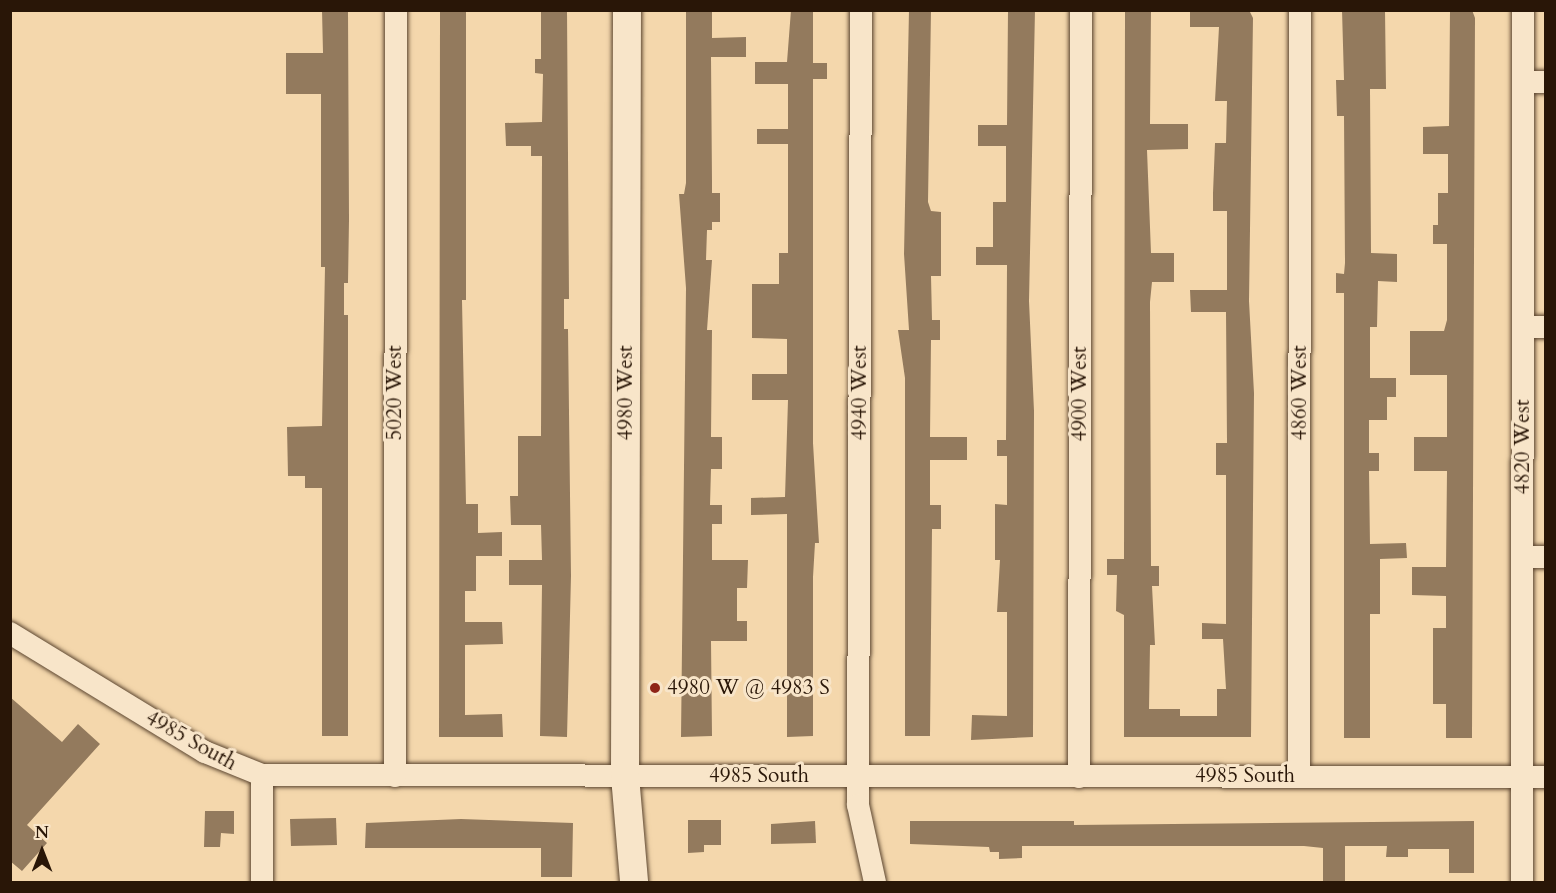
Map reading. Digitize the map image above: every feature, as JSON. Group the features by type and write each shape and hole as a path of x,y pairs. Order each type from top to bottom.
{"street":[{"name":"5020 West","path":"395,776 396,10"},
{"name":"4980 West","path":"627,10 625,776 634,882"},
{"name":"4940 West","path":"861,10 859,775 865,847 876,882"},
{"name":"4900 West","path":"1079,777 1081,10"},
{"name":"4860 West","path":"1299,776 1300,10"},
{"name":"4820 West","path":"1522,882 1523,557 1534,327 1534,82 1523,10"},
{"path":"1523,557 1545,557"},
{"name":"4985 South","path":"10,633 205,752 262,775 1545,777"},
{"path":"262,775 262,882"}],"building":[{"path":"322,10 348,10 349,220 348,283 344,283 344,315 348,315 348,736 322,736 322,488 305,488 305,476 288,476 287,427 322,426 325,267 321,267 321,94 286,94 286,53 323,53"},
{"path":"440,10 466,12 466,300 462,300 466,504 478,504 478,533 502,532 502,556 476,556 476,591 465,591 465,622 502,622 503,644 465,645 465,715 502,714 503,737 439,737"},
{"path":"541,10 567,10 569,299 564,299 564,329 568,329 571,576 567,737 540,736 542,585 509,585 509,560 542,560 541,525 511,525 510,496 518,496 518,436 541,436 542,156 531,156 531,146 506,146 505,123 542,122 543,74 535,73 535,59 541,59"},
{"path":"686,10 712,10 712,38 746,37 746,57 711,57 712,193 720,193 720,222 712,222 712,230 707,230 706,260 712,260 707,330 712,330 711,437 722,437 722,469 711,469 710,505 722,505 722,524 712,524 712,560 748,560 747,588 737,588 737,621 747,621 747,641 711,641 712,736 681,737 686,288 679,194 684,194 686,183"},
{"path":"791,10 813,10 813,63 827,63 827,79 813,79 813,443 819,543 815,543 813,577 813,736 787,737 787,514 751,515 751,498 785,497 788,400 752,400 752,374 787,374 787,339 752,338 752,284 779,284 779,253 788,253 788,144 757,144 757,129 788,129 788,84 755,84 755,62 787,62"},
{"path":"909,10 931,10 928,202 931,211 941,212 941,276 931,276 932,320 940,320 940,340 931,340 930,437 967,437 967,460 930,460 930,505 941,505 941,529 932,529 930,736 905,736 905,378 898,330 909,330 904,254"},
{"path":"1008,10 1035,10 1029,301 1034,411 1033,737 971,740 972,715 1007,716 1007,612 997,612 1000,560 995,560 995,504 1007,505 1007,456 997,456 997,440 1006,440 1007,265 976,265 976,247 993,247 993,202 1006,202 1006,146 978,146 978,125 1007,125"},
{"path":"1125,10 1151,10 1150,124 1188,124 1188,149 1147,150 1151,253 1174,253 1174,282 1152,282 1150,302 1151,566 1159,566 1159,586 1152,586 1155,645 1150,645 1149,709 1180,709 1180,716 1217,716 1217,689 1226,689 1223,639 1202,639 1202,623 1226,624 1226,475 1216,475 1216,443 1227,443 1226,312 1191,312 1190,290 1227,290 1227,211 1213,211 1213,193 1215,143 1226,143 1227,101 1215,101 1219,27 1190,27 1190,10 1249,10 1253,18 1249,301 1254,393 1251,737 1124,737 1124,615 1116,611 1117,575 1107,575 1107,559 1124,559"},
{"path":"1342,10 1385,10 1386,89 1370,89 1371,253 1397,254 1397,282 1378,281 1377,327 1370,327 1370,378 1396,378 1396,397 1387,397 1387,420 1369,420 1369,453 1379,453 1379,471 1369,471 1370,544 1406,543 1407,558 1380,559 1380,614 1370,614 1370,738 1344,738 1344,293 1336,293 1336,273 1344,274 1345,263 1344,116 1337,116 1336,80 1344,80"},
{"path":"1450,10 1472,10 1475,18 1472,738 1446,738 1446,704 1433,704 1433,628 1446,628 1446,596 1412,595 1412,567 1446,567 1447,471 1414,471 1414,437 1447,437 1447,375 1410,375 1410,331 1444,331 1447,320 1447,244 1433,244 1433,225 1438,225 1438,193 1448,193 1448,154 1423,154 1423,127 1449,126"},
{"path":"10,697 62,742 78,724 100,744 27,825 47,843 22,871 10,861"},
{"path":"205,811 234,811 234,834 221,833 220,847 204,847"},
{"path":"336,818 337,845 291,846 290,819"},
{"path":"461,819 573,823 572,877 541,877 541,848 365,848 366,823"},
{"path":"688,820 721,820 721,845 704,845 704,852 688,853"},
{"path":"815,821 816,843 771,844 771,824"},
{"path":"910,821 1074,821 1074,825 1474,821 1474,873 1449,873 1449,849 1408,849 1408,857 1386,857 1387,846 1345,846 1345,882 1323,882 1323,848 1304,846 1022,846 1022,858 999,859 999,852 990,852 989,847 910,844"}],"place":[{"name":"4980 W @ 4983 S","path":"655,688"}]}
